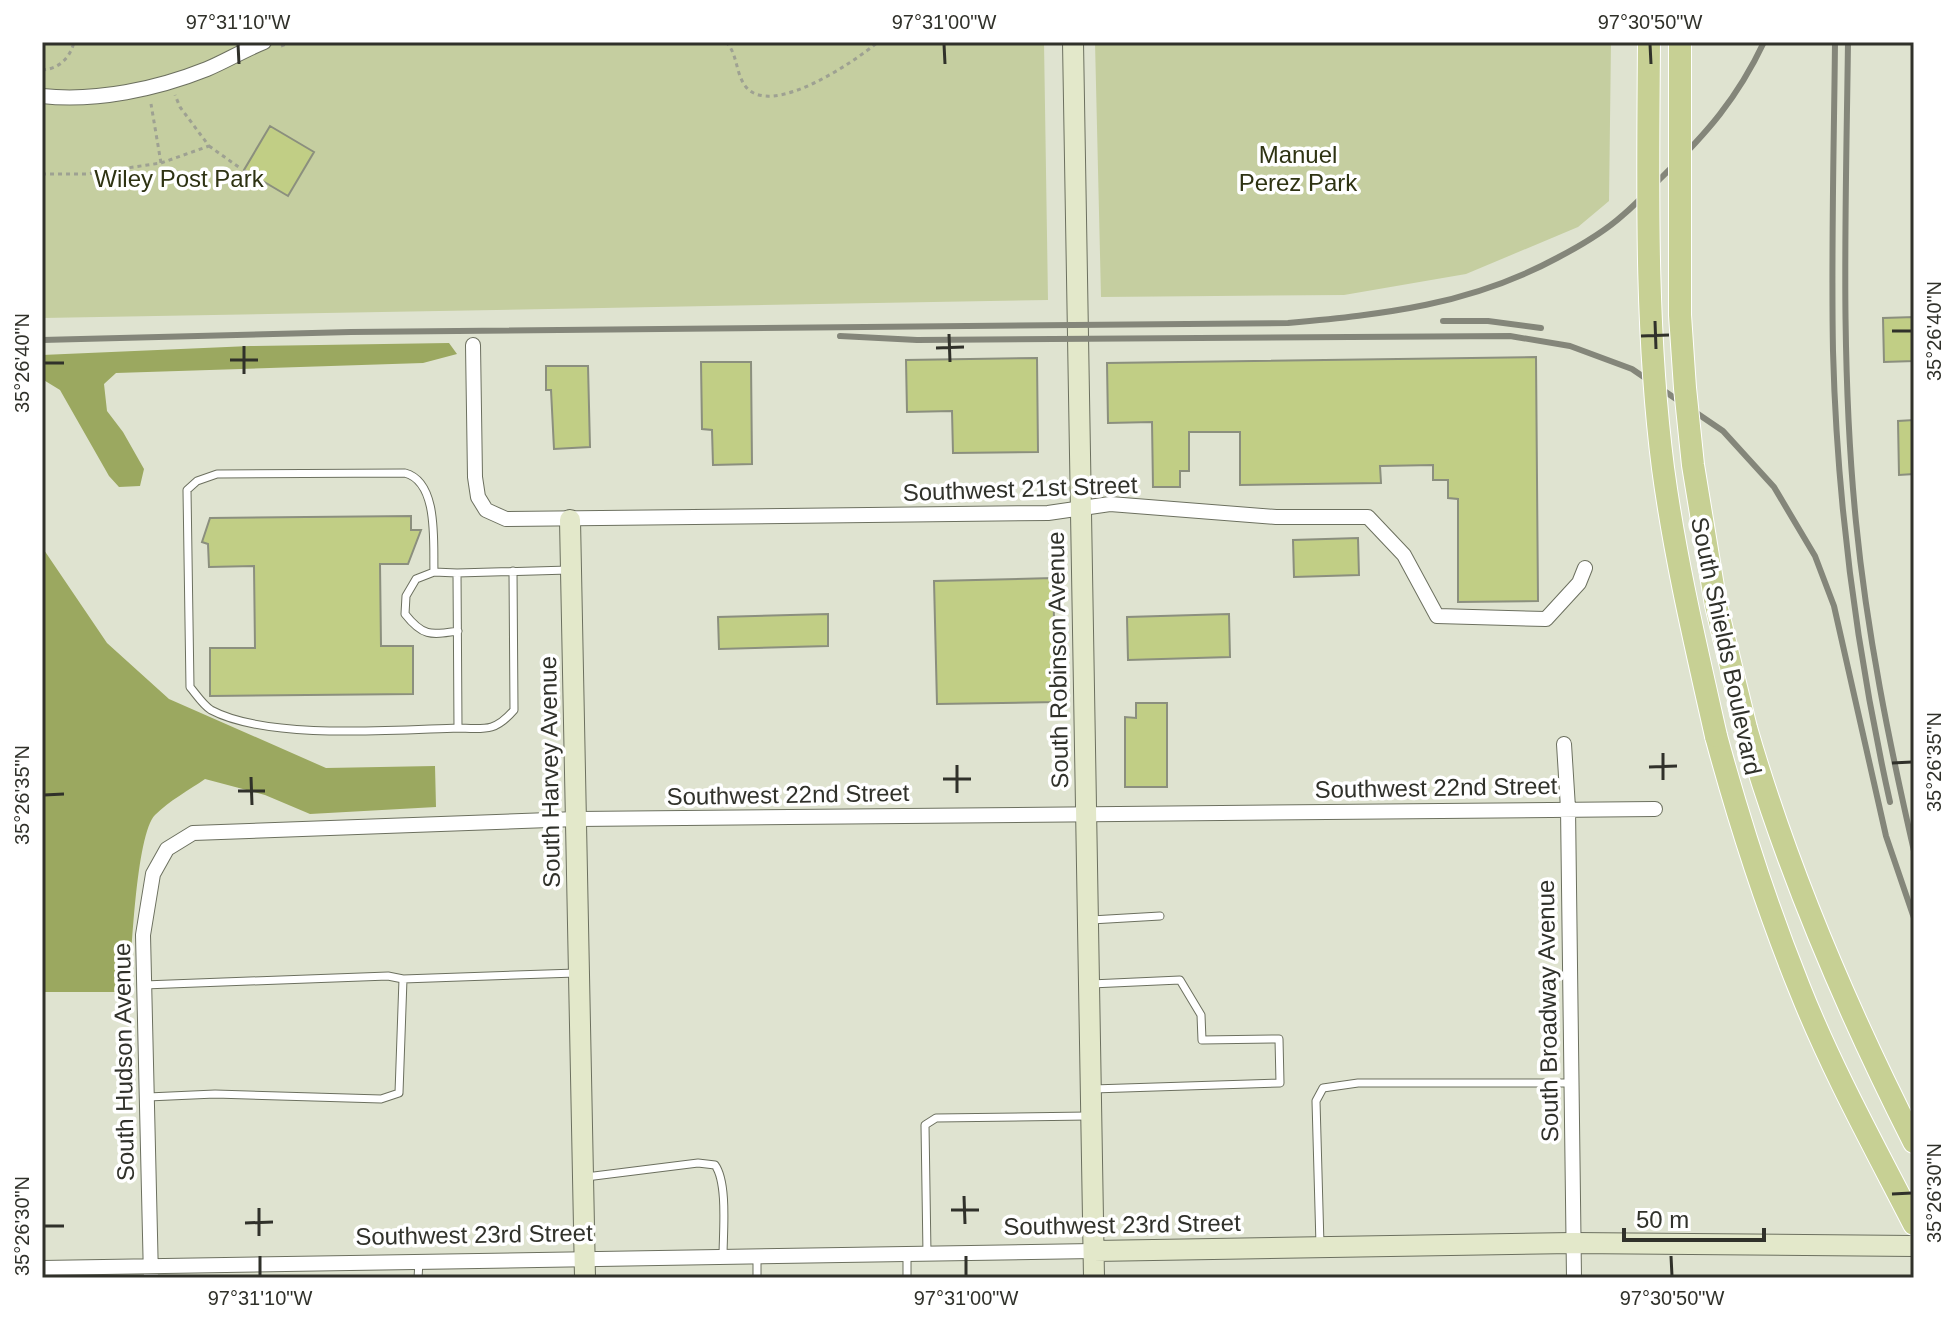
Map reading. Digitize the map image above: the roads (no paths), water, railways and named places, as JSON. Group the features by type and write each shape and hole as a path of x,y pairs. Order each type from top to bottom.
{"main road":[{"name":"South Shields Boulevard","path":"1649,42 1652,341 1663,466 1687,612 1716,736 1760,882 1799,987 1834,1066 1914,1224"},
{"name":"South Shields Boulevard","path":"1680,42 1680,315 1693,465 1716,605 1746,728 1793,874 1833,975 1914,1142"}],"street":[{"name":"South Robinson Avenue","path":"1073,42 1094,1278"},
{"path":"42,96 107,94 161,86 271,45"},
{"path":"473,345 475,477 481,504 491,514 506,519 570,520"},
{"name":"Southwest 21st Street","path":"570,520 1048,513 1110,504 1276,517 1368,517 1404,555 1437,616 1546,619 1579,583 1585,568"},
{"name":"South Harvey Avenue","path":"570,520 585,1269"},
{"name":"South Broadway Avenue","path":"1564,744 1568,808 1574,1278"},
{"name":"Southwest 22nd Street","path":"167,849 193,833 216,831 577,819 1655,809"},
{"name":"South Hudson Avenue","path":"151,1272 143,935 153,874 167,849"},
{"name":"Southwest 23rd Street","path":"42,1268 151,1272 419,1262 585,1269 723,1257 1573,1243 1914,1246"}],"lane":[{"path":"434,572 432,516 425,488 415,476 405,473 217,474 197,481 187,490 190,687 209,709 245,722 280,728 487,729 502,724 514,710 513,571"},
{"path":"458,631 430,635 414,626 405,614 406,596 416,579 434,572 572,570"},
{"path":"457,573 458,728"},
{"path":"1088,920 1160,916"},
{"path":"144,985 580,973"},
{"path":"147,1097 215,1094 381,1099 399,1093 403,979"},
{"path":"1089,984 1180,980 1201,1015 1202,1040 1279,1039 1280,1083 1091,1089"},
{"path":"1320,1247 1316,1101 1323,1088 1358,1083 1571,1083"},
{"path":"927,1254 925,1125 936,1118 1091,1116"},
{"path":"584,1177 698,1163 715,1165 721,1173 723,1257"},
{"path":"907,1254 907,1278"},
{"path":"757,1257 757,1278"},
{"path":"418,1278 419,1262"}],"railway":[{"path":"42,340 351,332 1288,323 1393,311 1492,287 1557,258 1607,228 1638,201 1707,130 1732,98 1764,42"},
{"path":"1835,42 1832,312 1839,464 1859,634 1890,802"},
{"path":"1848,42 1845,282 1851,462 1873,646 1914,851"},
{"path":"1443,321 1488,321 1541,328"},
{"path":"840,336 917,340 1510,336 1570,346 1632,369 1723,431 1774,487 1815,556 1834,606 1886,836 1914,918"}],"park label":[{"name":"Manuel Perez Park","path":"1298,169"},
{"name":"Wiley Post Park","path":"179,179"}]}
